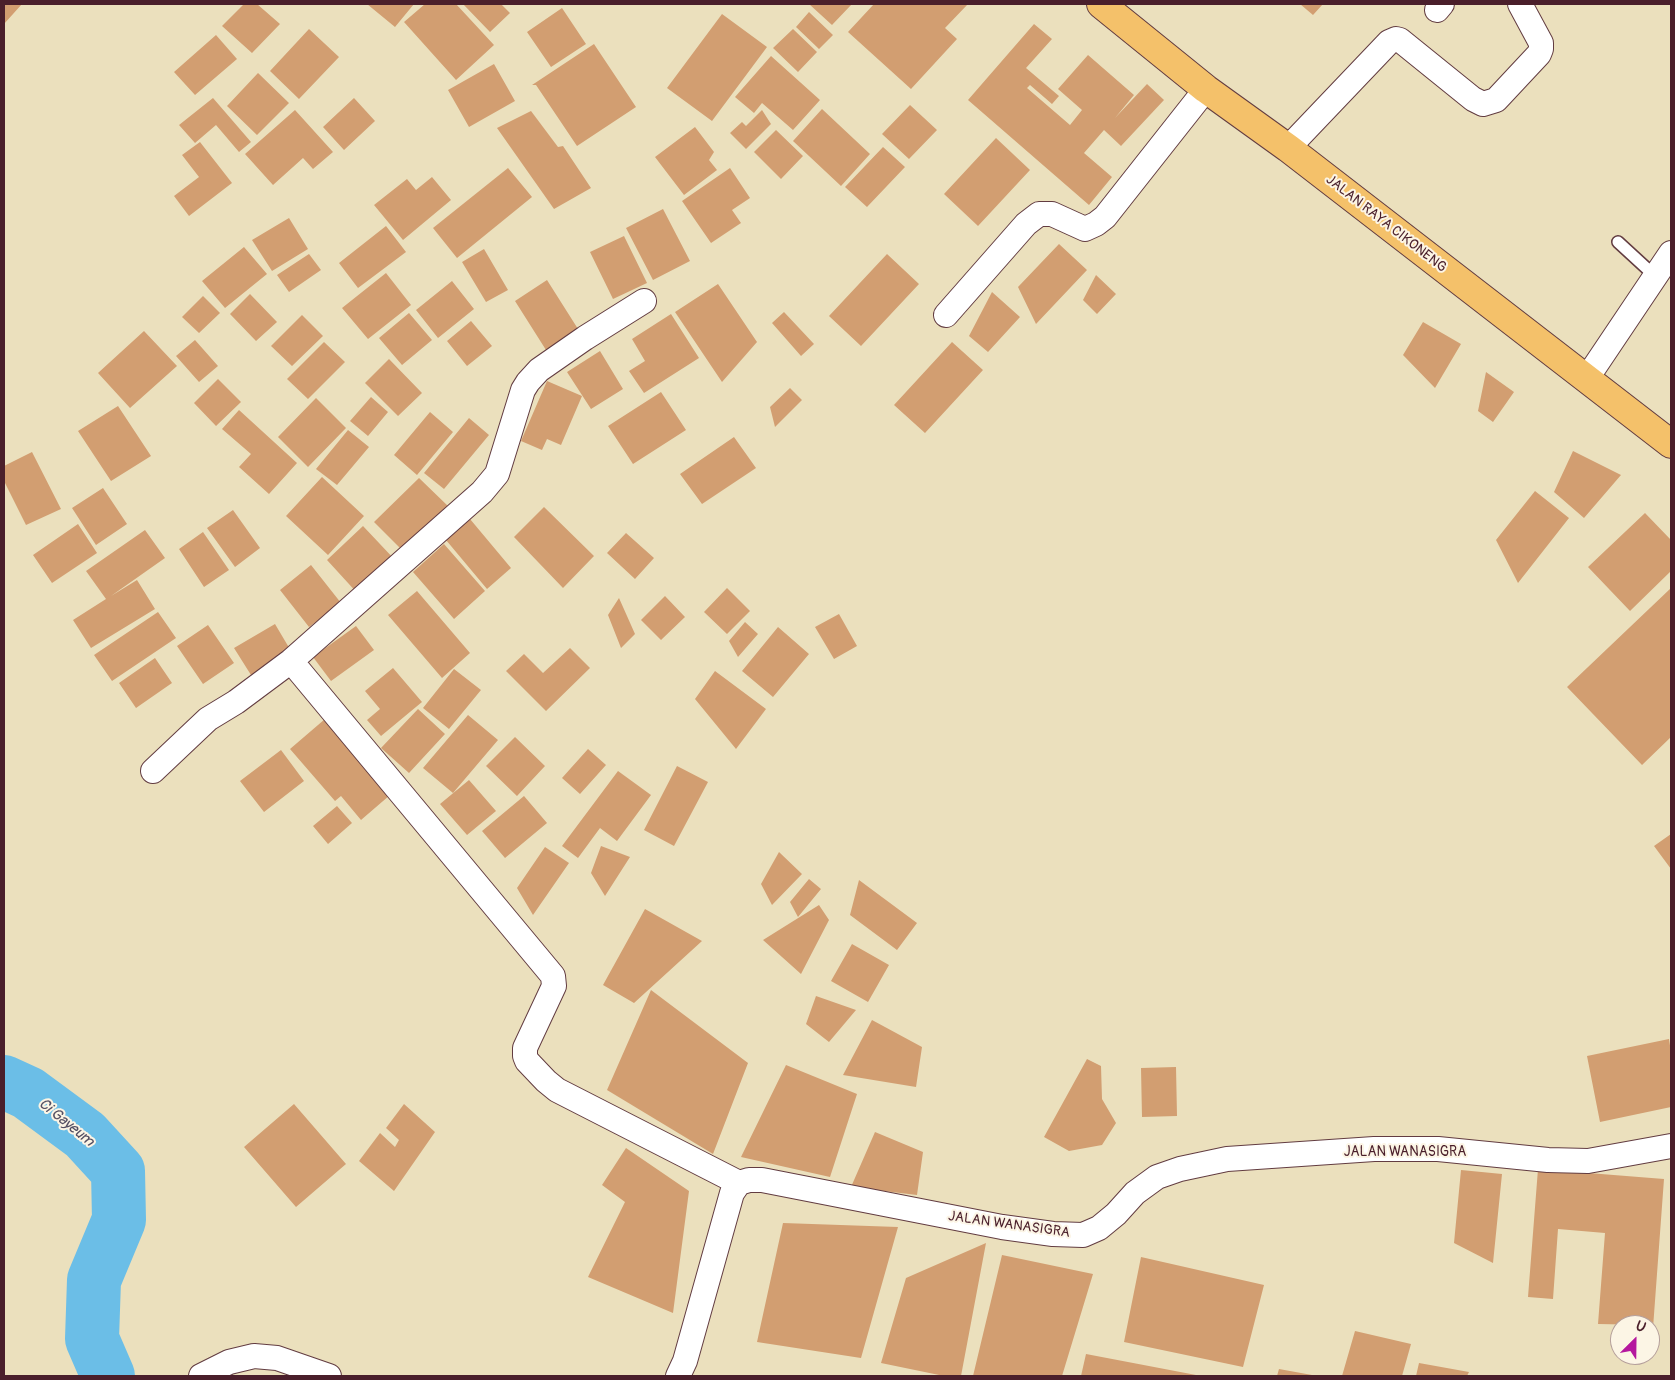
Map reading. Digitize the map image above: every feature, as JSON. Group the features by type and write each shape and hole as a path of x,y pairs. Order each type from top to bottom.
{"highway":[{"name":"JALAN RAYA CIKONENG","path":"1101,4 1206,89 1288,148 1671,444"}],"street":[{"path":"1288,148 1389,42 1396,39 1400,40 1473,99 1483,104 1496,100 1539,54 1541,49 1541,43 1520,4"},
{"path":"946,315 1026,224 1038,214 1052,214 1085,228 1096,224 1105,217 1206,89"},
{"path":"1587,378 1671,253"},
{"path":"152,770 208,719 236,702 291,661 490,484 497,474 523,390 539,370 644,302"},
{"path":"291,661 553,976 554,986 525,1048 527,1061 557,1090 739,1183 732,1193 684,1361 678,1376"},
{"name":"JALAN WANASIGRA","path":"739,1183 749,1180 762,1180 1002,1227 1053,1234 1083,1235 1099,1228 1116,1214 1136,1193 1157,1177 1180,1168 1227,1159 1374,1149 1438,1149 1548,1160 1588,1161 1671,1146"},
{"path":"200,1376 229,1362 254,1356 277,1358 329,1376"}],"lane":[{"path":"1618,242 1655,276"}],"building":[{"path":"4,4 22,4 4,24"},
{"path":"244,4 257,4 280,24 252,53 222,26"},
{"path":"367,4 414,4 395,27"},
{"path":"425,4 456,4 494,45 456,80 404,22"},
{"path":"463,4 501,4 510,13 490,32"},
{"path":"809,4 852,4 832,25"},
{"path":"874,4 968,4 945,28 957,39 911,89 848,32"},
{"path":"1300,4 1323,4 1313,15"},
{"path":"562,8 586,44 551,67 527,32"},
{"path":"809,12 833,35 819,49 796,27"},
{"path":"722,14 767,47 712,121 667,88"},
{"path":"1034,24 1052,39 1026,68 1059,96 1052,104 1030,85 1027,88 1070,125 1082,110 1058,89 1088,55 1134,95 1115,118 1147,84 1164,100 1121,146 1104,130 1084,153 1112,177 1089,205 968,100"},
{"path":"309,29 339,57 299,99 270,71"},
{"path":"793,29 817,52 798,72 773,48"},
{"path":"216,35 237,59 195,95 174,72"},
{"path":"594,44 636,107 577,146 536,85 532,85"},
{"path":"771,56 820,100 793,130 762,103 754,113 735,97"},
{"path":"494,64 515,101 469,127 448,90"},
{"path":"258,73 289,103 257,135 227,106"},
{"path":"213,98 251,142 239,152 216,125 195,143 179,125"},
{"path":"354,98 375,121 344,150 323,127"},
{"path":"910,105 937,130 909,159 882,134"},
{"path":"822,109 870,154 841,186 793,141"},
{"path":"295,110 333,152 313,169 303,158 273,185 245,154"},
{"path":"762,110 771,124 746,149 730,133 742,122 746,126"},
{"path":"531,111 558,147 563,146 591,188 554,209 497,128"},
{"path":"695,127 714,152 709,160 717,170 684,195 655,157"},
{"path":"776,130 803,156 781,179 754,152"},
{"path":"996,138 1030,170 978,226 944,194"},
{"path":"200,142 232,183 189,216 174,196 199,177 182,155"},
{"path":"883,147 905,167 867,207 845,187"},
{"path":"508,168 532,197 457,258 433,228"},
{"path":"730,168 750,198 732,210 741,223 711,243 682,201"},
{"path":"432,177 451,200 403,240 374,205 407,179 416,190"},
{"path":"663,209 690,261 653,280 626,228"},
{"path":"289,218 308,249 272,271 252,240"},
{"path":"386,226 406,252 358,288 339,263"},
{"path":"624,236 647,283 613,299 590,252"},
{"path":"1059,244 1087,270 1036,324 1018,287"},
{"path":"244,247 267,274 225,308 202,281"},
{"path":"484,249 508,290 486,302 462,262"},
{"path":"309,254 321,270 289,292 277,275"},
{"path":"887,254 919,284 861,346 829,316"},
{"path":"386,273 411,305 368,339 342,308"},
{"path":"1096,275 1116,294 1097,314 1083,300"},
{"path":"547,280 578,329 546,350 515,301"},
{"path":"452,281 474,309 438,338 416,310"},
{"path":"718,284 757,342 722,382 675,312"},
{"path":"992,292 1020,317 988,352 969,336"},
{"path":"250,294 277,322 256,341 230,314"},
{"path":"203,296 220,313 199,333 182,317"},
{"path":"784,312 814,344 801,356 772,323"},
{"path":"409,313 432,340 402,365 379,338"},
{"path":"671,314 699,358 644,393 629,371 645,361 632,339"},
{"path":"302,315 323,336 292,366 271,346"},
{"path":"471,321 492,346 467,366 447,341"},
{"path":"1423,322 1461,344 1435,388 1403,355"},
{"path":"144,331 177,366 130,408 98,373"},
{"path":"195,340 218,366 199,382 176,356"},
{"path":"324,342 345,362 308,399 287,379"},
{"path":"952,342 983,370 925,433 894,405"},
{"path":"600,351 623,389 591,409 567,372"},
{"path":"389,359 422,393 398,416 365,383"},
{"path":"1486,372 1514,392 1493,422 1478,411"},
{"path":"218,379 241,402 216,426 194,403"},
{"path":"547,381 582,396 561,445 547,439 542,450 521,441"},
{"path":"790,388 802,400 775,427 770,407"},
{"path":"661,392 686,430 633,464 608,426"},
{"path":"371,397 388,412 368,436 350,421"},
{"path":"316,398 346,428 308,467 278,437"},
{"path":"118,406 151,456 111,481 78,431"},
{"path":"239,410 297,463 269,494 239,467 251,454 222,429"},
{"path":"430,412 453,432 417,475 394,455"},
{"path":"469,418 489,435 444,489 424,473"},
{"path":"348,430 369,447 337,485 316,469"},
{"path":"734,437 756,468 702,504 680,474"},
{"path":"1573,451 1621,475 1584,518 1554,492"},
{"path":"32,452 61,509 26,525 4,481 4,466"},
{"path":"322,477 364,516 328,555 286,516"},
{"path":"419,478 449,507 403,551 374,522"},
{"path":"103,488 127,524 96,545 72,508"},
{"path":"1535,491 1569,518 1518,583 1496,540"},
{"path":"544,507 594,556 563,588 514,537"},
{"path":"233,510 260,548 235,567 207,528"},
{"path":"1645,513 1671,540 1671,571 1630,611 1588,567"},
{"path":"470,519 511,568 487,589 446,540"},
{"path":"78,524 97,553 52,583 33,555"},
{"path":"363,526 396,561 359,595 327,560"},
{"path":"145,530 165,558 111,596 137,580 155,609 91,648 73,620 106,599 86,571"},
{"path":"203,532 229,570 204,587 179,549"},
{"path":"626,533 654,558 635,579 607,553"},
{"path":"444,544 485,591 454,619 413,572"},
{"path":"311,565 341,603 309,627 280,590"},
{"path":"727,588 750,611 727,634 704,612"},
{"path":"1671,588 1671,737 1642,765 1567,687"},
{"path":"417,591 470,653 442,678 388,615"},
{"path":"665,596 685,617 661,640 641,620"},
{"path":"619,598 635,634 621,648 608,615"},
{"path":"158,612 176,638 112,681 94,655"},
{"path":"839,614 857,646 834,659 815,627"},
{"path":"745,622 758,634 738,657 729,641"},
{"path":"275,624 291,651 251,675 234,648"},
{"path":"208,625 234,663 203,684 177,646"},
{"path":"356,626 374,650 331,681 313,657"},
{"path":"778,627 809,654 773,697 742,671"},
{"path":"570,648 590,668 546,711 506,671 524,654 543,673"},
{"path":"155,658 172,683 136,708 119,683"},
{"path":"393,668 422,702 381,736 367,720 380,709 365,691"},
{"path":"454,669 481,690 449,729 423,708"},
{"path":"715,671 766,709 736,749 695,699"},
{"path":"418,709 445,734 409,773 381,748"},
{"path":"332,713 397,789 361,820 341,796 335,801 290,749"},
{"path":"468,715 498,740 453,793 423,768"},
{"path":"515,737 545,766 517,796 486,766"},
{"path":"588,749 606,765 580,794 562,778"},
{"path":"281,750 304,781 264,812 240,781"},
{"path":"677,766 708,782 674,846 644,830"},
{"path":"618,771 651,795 617,841 600,828 578,858 562,846"},
{"path":"469,780 496,811 467,835 440,804"},
{"path":"524,796 547,823 505,858 482,831"},
{"path":"337,806 352,823 328,844 313,826"},
{"path":"1671,834 1671,869 1654,846"},
{"path":"601,846 630,857 605,896 591,873"},
{"path":"545,847 569,863 533,915 517,888"},
{"path":"779,852 802,874 772,905 761,884"},
{"path":"809,879 821,889 798,917 790,902"},
{"path":"859,880 917,923 897,950 850,915"},
{"path":"819,905 829,920 801,974 763,940"},
{"path":"645,909 702,941 634,1003 603,985"},
{"path":"852,944 889,965 868,1002 831,981"},
{"path":"651,990 748,1063 713,1154 607,1090"},
{"path":"816,996 856,1010 829,1042 806,1024"},
{"path":"872,1020 922,1047 916,1087 843,1075"},
{"path":"1669,1039 1671,1052 1671,1107 1600,1122 1587,1056"},
{"path":"1087,1059 1101,1066 1102,1099 1116,1123 1102,1145 1069,1151 1044,1137"},
{"path":"786,1065 857,1094 830,1177 741,1157"},
{"path":"1176,1067 1177,1116 1142,1117 1141,1068"},
{"path":"294,1104 346,1164 296,1207 244,1147"},
{"path":"404,1104 435,1132 394,1191 359,1161 380,1133 395,1147 399,1140 386,1128"},
{"path":"875,1132 923,1152 917,1195 851,1187"},
{"path":"626,1148 689,1191 673,1313 588,1277 625,1202 602,1185"},
{"path":"1538,1169 1664,1179 1654,1315 1610,1315 1610,1324 1598,1324 1605,1233 1558,1229 1553,1299 1528,1297"},
{"path":"1461,1170 1502,1174 1493,1263 1454,1243"},
{"path":"783,1223 898,1227 861,1358 757,1342"},
{"path":"986,1243 961,1376 944,1376 881,1363 906,1278"},
{"path":"1002,1255 1093,1274 1062,1376 973,1376"},
{"path":"1141,1257 1264,1285 1243,1367 1124,1342"},
{"path":"1355,1331 1411,1344 1402,1376 1342,1376"},
{"path":"1086,1354 1196,1375 1196,1376 1081,1376"},
{"path":"1419,1363 1469,1372 1467,1376 1416,1376"},
{"path":"1279,1369 1312,1375 1312,1376 1277,1376"}],"waterway":[{"name":"Ci Gayeum","path":"4,1082 28,1093 85,1135 118,1171 119,1220 94,1280 92,1339 108,1376"}]}
